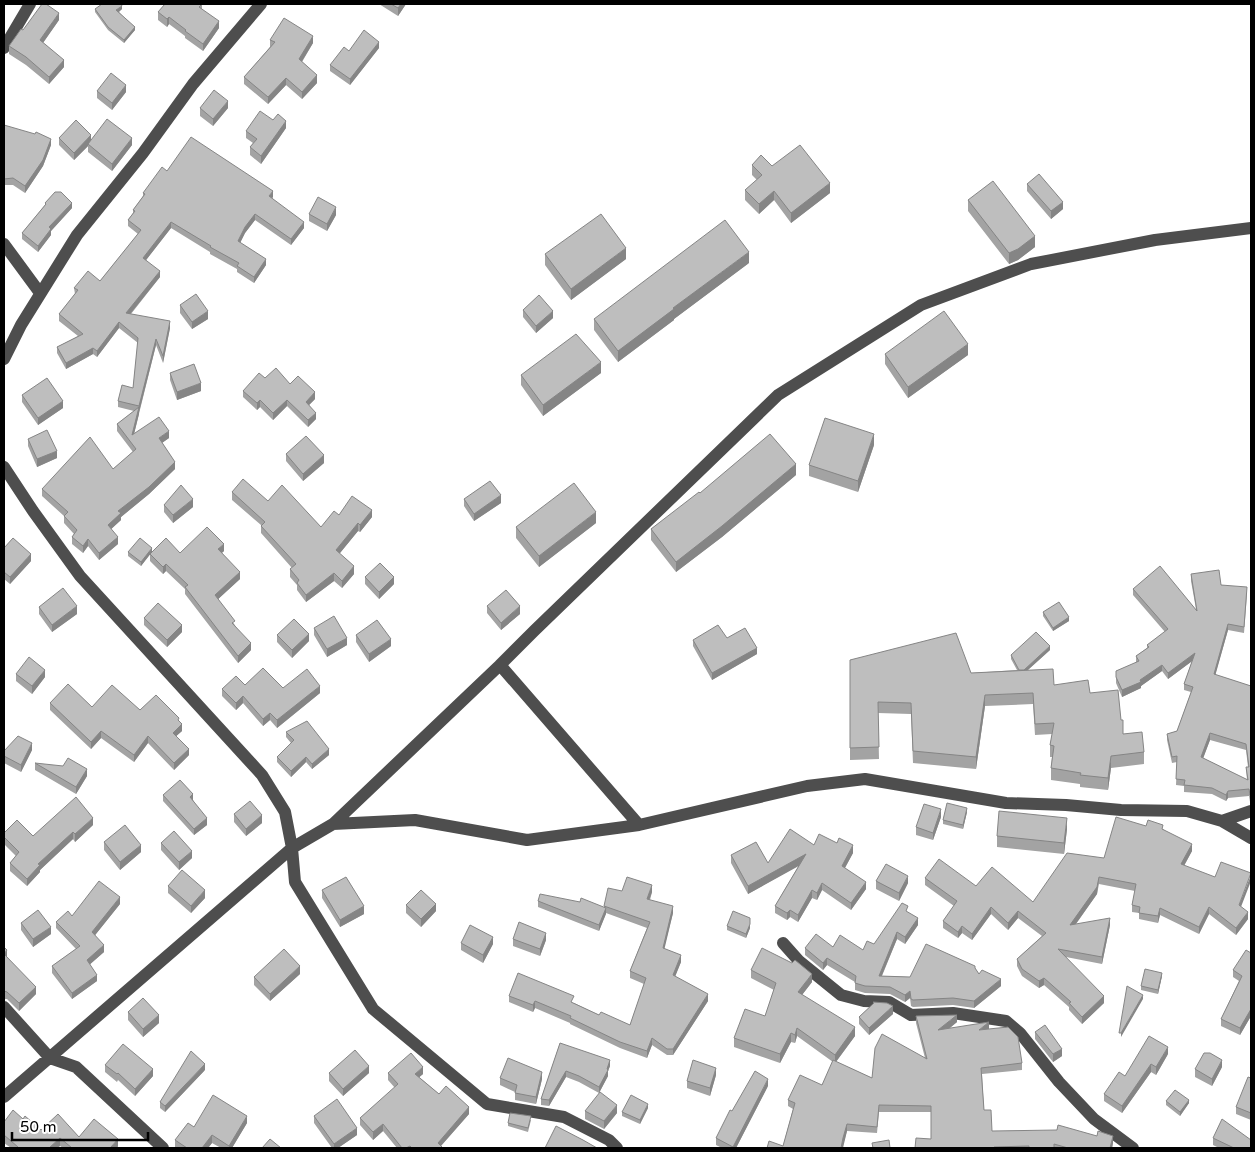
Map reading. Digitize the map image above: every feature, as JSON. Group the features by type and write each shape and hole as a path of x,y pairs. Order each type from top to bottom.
{"street":[{"path":"4,48 30,4"},
{"path":"4,359 21,325 77,235 143,153 193,84 261,4"},
{"path":"4,1097 292,848 333,824 778,395 921,305 1030,264 1155,240 1251,228"},
{"path":"4,244 40,293"},
{"path":"4,467 80,576 262,775 285,812 292,848 295,882 373,1009 487,1104 564,1117 609,1140 617,1148"},
{"path":"500,665 639,825"},
{"path":"333,824 414,820 526,840 639,825 807,786 866,779 1006,803 1066,805 1121,810 1188,811 1222,821 1251,838"},
{"path":"1222,821 1251,811"},
{"path":"783,942 799,961 841,995 864,1001 889,1002 911,1016 954,1013 1006,1021 1020,1033 1059,1082 1094,1119 1134,1148"},
{"path":"4,1006 50,1058 76,1067 164,1148"}],"building":[{"path":"42,4 46,4 59,13 40,40 64,60 49,77 26,57 9,46"},
{"path":"102,4 121,4 122,6 116,10 135,27 124,40 108,27 95,9"},
{"path":"165,4 202,4 199,7 219,21 203,44 169,17 167,19 158,12"},
{"path":"391,4 401,4 398,8"},
{"path":"284,18 313,36 299,59 317,75 302,92 286,78 268,97 244,77 275,42 270,40"},
{"path":"364,30 379,42 350,79 330,65 344,47 349,51"},
{"path":"111,73 126,85 112,103 97,91"},
{"path":"214,90 228,101 213,119 200,108"},
{"path":"260,111 273,120 278,114 286,121 261,156 250,147 257,139 246,131"},
{"path":"107,119 132,138 112,164 88,144"},
{"path":"76,120 91,135 74,153 59,138"},
{"path":"4,125 35,134 36,132 51,139 43,160 25,186 13,178 4,179"},
{"path":"191,137 273,191 269,196 304,222 291,239 255,214 245,227 238,241 266,259 254,277 237,266 239,263 171,222 143,258 160,271 126,313 170,321 163,356 156,339 139,406 118,401 122,385 133,388 138,338 119,322 97,351 93,348 66,363 57,347 83,334 59,314 78,290 74,288 88,271 100,281 141,230 128,220 135,211 133,210 162,167 167,171"},
{"path":"800,145 830,183 791,213 774,191 759,204 745,190 762,175 752,165 761,155 772,166"},
{"path":"1039,174 1063,202 1051,211 1027,184"},
{"path":"993,181 1035,236 1018,249 1009,253 968,200"},
{"path":"55,192 61,192 72,203 49,227 51,229 38,246 22,233"},
{"path":"318,197 336,207 327,224 309,214"},
{"path":"601,214 626,248 571,289 545,254"},
{"path":"725,220 749,252 618,351 594,319"},
{"path":"196,294 208,311 192,322 180,305"},
{"path":"539,295 553,311 536,326 523,310"},
{"path":"944,311 968,344 908,387 885,354"},
{"path":"576,334 601,362 543,405 521,375"},
{"path":"194,364 201,383 177,392 170,373"},
{"path":"276,368 290,384 298,376 315,392 306,402 316,413 308,420 287,400 273,413 260,400 257,403 243,391 259,373 265,378"},
{"path":"47,378 63,401 38,418 22,395"},
{"path":"139,407 132,435 159,417 169,431 159,438 175,462 149,487 118,511 121,513 108,525 118,537 99,553 88,539 83,546 72,537 77,530 64,516 68,512 42,489 90,437 113,469 136,449 117,424"},
{"path":"825,418 874,434 858,481 809,465"},
{"path":"47,430 57,451 37,459 28,439"},
{"path":"770,434 796,464 676,562 651,529 700,493"},
{"path":"306,436 324,455 303,474 286,454"},
{"path":"243,479 268,501 282,485 321,527 334,511 339,515 352,496 372,510 360,525 358,523 336,550 354,566 342,581 334,573 306,595 297,583 299,580 290,569 296,564 261,526 265,522 232,492"},
{"path":"490,481 501,495 474,514 464,499"},
{"path":"574,483 596,512 539,556 516,527"},
{"path":"181,485 193,499 173,515 164,505"},
{"path":"207,527 224,544 218,549 240,572 215,595 235,621 232,623 251,643 238,656 185,587 188,585 166,564 163,567 150,554 166,538 180,553"},
{"path":"13,538 31,554 10,577 4,572 4,548"},
{"path":"140,538 152,548 141,562 128,552"},
{"path":"380,563 394,577 379,592 365,577"},
{"path":"1160,566 1197,611 1191,574 1219,570 1221,585 1247,587 1244,627 1228,624 1214,674 1251,686 1250,795 1249,789 1228,791 1226,795 1212,788 1184,785 1185,780 1176,779 1177,756 1172,757 1167,734 1177,731 1193,687 1184,684 1195,653 1168,673 1162,665 1140,680 1141,682 1122,690 1116,677 1116,671 1139,661 1136,656 1149,647 1147,645 1168,629 1133,589","holes":["1210,733 1246,744 1249,767 1246,767 1248,780 1201,757"]},
{"path":"63,588 77,606 52,625 39,607"},
{"path":"506,590 520,606 501,623 487,606"},
{"path":"1059,602 1069,617 1053,628 1043,612"},
{"path":"158,603 182,625 167,640 144,618"},
{"path":"334,616 347,638 327,649 314,628"},
{"path":"294,619 309,634 292,650 277,635"},
{"path":"377,620 391,639 369,654 356,635"},
{"path":"718,625 727,638 745,628 757,648 712,673 693,640"},
{"path":"1036,632 1050,646 1024,670 1019,670 1011,655"},
{"path":"956,633 971,673 1053,669 1054,685 1088,680 1090,693 1118,690 1121,720 1123,720 1123,734 1142,732 1144,752 1111,756 1108,778 1080,775 1081,773 1051,768 1054,746 1050,745 1054,723 1035,724 1033,693 985,695 976,757 913,751 911,703 878,702 879,747 850,748 850,660"},
{"path":"29,657 45,670 32,686 16,674"},
{"path":"263,668 283,688 307,669 320,686 277,720 270,713 263,719 243,696 236,703 222,689 236,676 245,685"},
{"path":"68,684 92,707 112,685 140,710 156,695 179,718 178,720 182,724 173,733 189,749 174,763 148,736 134,755 101,731 91,742 50,703"},
{"path":"307,721 329,749 312,764 306,757 291,771 277,757 294,740 286,732"},
{"path":"18,736 32,743 21,765 4,756 4,751"},
{"path":"68,758 87,769 76,787 35,763 63,766"},
{"path":"180,780 193,794 190,797 207,818 194,829 163,795"},
{"path":"76,797 93,818 75,834 73,832 38,864 40,865 27,879 10,863 19,852 4,837 4,833 17,820 33,836"},
{"path":"250,801 262,815 246,829 234,814"},
{"path":"947,803 967,808 963,825 943,820"},
{"path":"924,804 941,809 933,833 916,827"},
{"path":"999,811 1067,818 1064,843 997,836"},
{"path":"1116,817 1146,826 1148,820 1163,825 1162,829 1192,844 1181,864 1215,877 1221,862 1251,873 1239,905 1248,912 1236,928 1209,907 1199,927 1160,908 1158,916 1139,913 1140,907 1132,905 1136,884 1099,877 1097,887 1070,925 1110,918 1102,957 1058,949 1104,996 1082,1017 1069,1003 1071,1002 1044,978 1039,981 1022,969 1017,959 1046,933 1018,911 1008,923 991,907 972,934 962,926 958,932 943,921 957,901 925,878 939,859 976,886 992,867 1033,902 1067,853 1104,858"},
{"path":"125,825 141,845 120,862 104,842"},
{"path":"790,829 814,845 819,834 837,843 839,838 853,845 842,866 866,882 851,903 822,883 817,893 812,890 798,915 790,910 787,913 775,906 806,854 748,886 731,855 756,842 768,863"},
{"path":"174,831 192,851 179,862 161,843"},
{"path":"886,864 908,876 899,893 876,881"},
{"path":"182,870 205,890 191,906 168,886"},
{"path":"346,877 364,906 340,920 322,890"},
{"path":"627,877 652,885 647,899 673,906 663,948 681,955 673,975 708,994 673,1049 667,1049 652,1038 647,1051 620,1042 570,1018 571,1016 535,1001 533,1005 509,996 518,973 574,996 571,1002 599,1015 601,1012 630,1025 646,978 630,971 650,922 604,906 608,888 622,891"},
{"path":"99,881 120,897 92,932 104,945 87,960 97,975 72,993 52,966 80,946 56,922 68,911 72,916"},
{"path":"421,890 436,904 421,919 406,905"},
{"path":"540,894 580,902 581,898 606,908 599,925 538,901"},
{"path":"902,903 908,906 906,911 918,918 905,937 897,932 879,976 910,977 926,944 975,966 979,974 982,970 1001,979 974,1001 953,998 913,1000 911,999 910,991 905,995 890,987 865,986 855,983 856,976 827,958 823,963 805,948 816,934 833,947 840,935 863,950 867,941 874,944"},
{"path":"38,910 51,927 33,939 21,923"},
{"path":"733,911 750,918 746,934 727,926"},
{"path":"519,922 546,933 540,949 513,939"},
{"path":"470,925 493,937 483,955 461,943"},
{"path":"762,948 792,963 795,960 812,974 798,992 855,1027 835,1055 797,1028 795,1035 791,1033 780,1054 734,1038 745,1009 765,1016 776,983 751,970"},
{"path":"284,949 300,966 270,994 254,977"},
{"path":"1246,950 1251,953 1251,1009 1240,1028 1221,1019 1242,976 1233,970"},
{"path":"4,954 36,987 19,1003 4,991"},
{"path":"1145,969 1162,973 1158,990 1141,986"},
{"path":"1127,986 1143,995 1121,1033 1119,1033"},
{"path":"143,998 159,1015 143,1029 128,1012"},
{"path":"873,1002 887,1003 893,1006 869,1028 859,1017"},
{"path":"957,1015 938,1030 989,1022 979,1030 1008,1027 1018,1037 1022,1063 981,1068 984,1110 991,1110 992,1131 1057,1130 1058,1125 1097,1136 1098,1131 1113,1136 1110,1148 1068,1148 1054,1144 1054,1148 1029,1148 1029,1146 915,1148 916,1138 931,1139 931,1106 879,1105 877,1127 847,1124 841,1148 767,1148 769,1141 783,1146 795,1103 788,1100 800,1075 822,1085 833,1060 872,1078 875,1048 882,1034 927,1059 916,1016"},
{"path":"1045,1025 1062,1049 1053,1054 1035,1032"},
{"path":"1149,1036 1168,1047 1156,1067 1151,1064 1122,1106 1104,1094 1119,1072 1125,1076"},
{"path":"560,1043 610,1060 608,1070 599,1087 566,1071 549,1100 541,1099"},
{"path":"123,1044 153,1069 135,1089 118,1073 105,1065"},
{"path":"355,1050 369,1066 343,1089 329,1073"},
{"path":"191,1051 205,1064 165,1106 160,1102"},
{"path":"411,1053 423,1067 415,1074 439,1094 446,1086 469,1107 438,1143 443,1148 412,1148 410,1146 402,1148 383,1124 373,1132 360,1118 398,1084 388,1073"},
{"path":"1204,1053 1210,1053 1222,1060 1212,1079 1195,1069"},
{"path":"508,1058 542,1072 536,1097 515,1093 517,1085 500,1078"},
{"path":"693,1060 716,1068 710,1088 687,1081"},
{"path":"755,1071 768,1079 733,1147 716,1138 730,1110 732,1111"},
{"path":"1248,1077 1251,1078 1251,1113 1236,1107"},
{"path":"1175,1090 1189,1100 1180,1112 1166,1101"},
{"path":"600,1092 617,1105 604,1121 585,1111"},
{"path":"213,1095 247,1116 229,1146 212,1135 202,1148 187,1148 175,1140 188,1123 194,1127"},
{"path":"631,1095 648,1104 640,1120 622,1112"},
{"path":"337,1099 357,1128 334,1144 314,1116"},
{"path":"13,1110 23,1119 25,1116 41,1130 58,1114 79,1137 94,1119 118,1139 111,1147 113,1148 72,1148 60,1138 49,1148 17,1148 4,1135 4,1122"},
{"path":"510,1113 531,1116 528,1128 508,1123"},
{"path":"1222,1119 1251,1140 1251,1148 1234,1148 1213,1138"},
{"path":"556,1126 583,1140 597,1148 545,1148"},
{"path":"270,1139 281,1148 262,1148"},
{"path":"889,1140 890,1148 873,1148 872,1143"}]}
